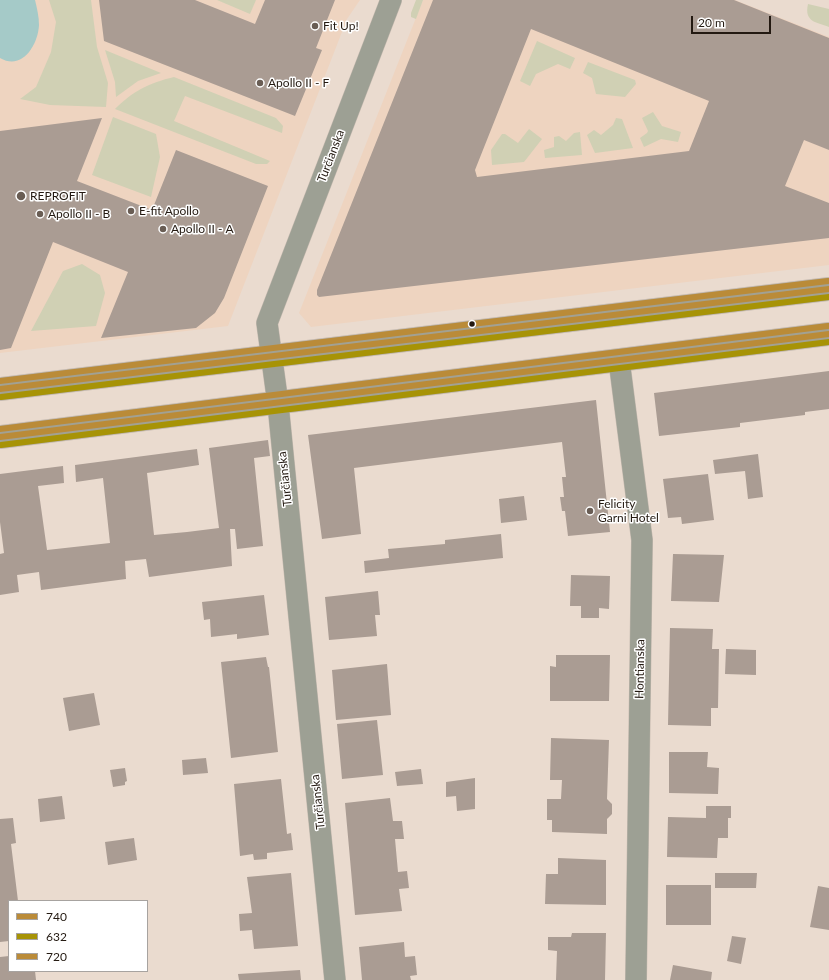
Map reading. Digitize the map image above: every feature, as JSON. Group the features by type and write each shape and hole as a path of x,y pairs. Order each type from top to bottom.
{"main road":[{"path":"0,389 272,355 486,332 829,289"},
{"path":"0,437 278,404 829,334"}],"street":[{"name":"Turčianska","path":"335,980 278,404 267,323 392,0"},
{"name":"Hontianska","path":"619,360 642,540 636,980"}],"shaded area":[{"path":"0,0 360,0 347,19 228,326 0,353"},
{"path":"423,0 735,0 829,37 829,265 311,327 299,313"}],"green space":[{"path":"49,0 91,0 97,47 108,83 106,107 50,105 20,99 36,87 51,52 56,22"},
{"path":"217,0 256,0 250,14"},
{"path":"416,0 423,0 416,19 411,17 411,13"},
{"path":"808,4 829,9 829,27 809,18 807,10"},
{"path":"537,41 575,58 570,69 558,64 536,74 530,86 520,81"},
{"path":"105,50 161,73 138,81 116,97 115,82"},
{"path":"588,62 635,80 636,84 625,97 596,94 592,78 583,73"},
{"path":"174,77 276,118 283,126 282,133 185,96 174,121 270,161 267,164 256,164 115,109 128,97 142,88"},
{"path":"653,112 662,126 681,132 678,142 661,139 644,147 640,138 648,131 642,118"},
{"path":"113,117 156,134 160,157 151,197 92,175"},
{"path":"616,118 622,119 633,148 595,153 587,135 594,130 601,135 613,125"},
{"path":"529,129 542,139 524,162 492,165 491,150 502,134 505,134 518,143"},
{"path":"580,132 582,155 545,158 544,150 554,147 554,137 559,136 566,141 574,133"},
{"path":"82,264 100,275 105,293 96,326 31,331 63,271"}],"water":[{"path":"0,0 35,0 39,25 38,33 32,48 22,59 8,61 0,58"}],"building":[{"name":"Apollo II - F","path":"99,0 195,0 255,24 265,0 335,0 316,48 322,50 295,116 104,41"},
{"path":"433,0 734,0 829,38 829,150 804,140 785,186 829,203 829,238 319,297 317,295 317,290","holes":["531,29 709,101 689,151 477,177 475,170"]},
{"name":"Apollo II - A","path":"102,118 77,181 152,210 176,150 268,186 224,298 215,313 196,328 101,338 128,272 53,242 11,348 0,350 0,131"},
{"path":"829,371 829,409 805,412 805,415 740,423 740,427 659,436 654,393"},
{"path":"596,400 610,532 568,536 565,511 562,511 560,497 564,497 562,477 566,477 562,442 354,468 361,534 322,539 308,435"},
{"path":"268,440 270,456 254,458 263,546 237,549 235,529 230,529 232,566 149,577 146,559 125,561 126,579 41,590 39,572 17,575 19,592 0,595 0,554 4,553 0,522 0,474 63,466 64,483 38,486 47,550 110,543 103,478 76,482 75,465 197,449 199,465 147,473 154,535 219,528 209,448"},
{"path":"758,454 763,497 748,499 745,471 715,474 713,460"},
{"path":"708,474 714,520 682,524 681,517 668,518 663,479"},
{"path":"524,496 527,520 501,523 499,499"},
{"path":"501,534 503,558 365,573 364,561 389,558 388,549 445,544 445,540"},
{"path":"673,554 724,555 719,602 671,601"},
{"path":"571,575 610,576 609,609 599,608 599,618 581,618 581,606 570,606"},
{"path":"378,591 380,615 375,615 377,636 329,640 325,597"},
{"path":"264,595 269,635 237,639 237,634 211,637 210,619 204,620 202,602"},
{"path":"670,628 713,629 712,649 719,649 718,708 711,708 711,726 668,725"},
{"path":"726,649 756,650 756,675 725,674"},
{"path":"556,655 610,655 609,701 550,701 550,666 556,667"},
{"path":"266,657 269,667 278,752 231,758 221,662"},
{"path":"387,664 391,715 336,720 332,670"},
{"path":"94,693 100,725 69,731 63,698"},
{"path":"377,720 383,775 342,779 337,724"},
{"path":"551,738 609,740 607,799 612,804 612,814 607,819 607,834 552,832 552,820 547,820 547,799 561,799 562,780 550,780"},
{"path":"669,752 708,752 707,767 719,768 718,794 669,793"},
{"path":"206,758 208,773 183,775 182,760"},
{"path":"125,768 127,781 125,782 125,785 113,787 110,770"},
{"path":"421,769 423,784 397,786 395,772"},
{"path":"475,778 475,809 457,811 456,796 446,797 446,782"},
{"path":"281,779 287,834 291,833 293,850 267,853 267,859 254,860 253,854 240,856 234,784"},
{"path":"62,796 65,819 40,822 38,799"},
{"path":"390,798 393,821 402,821 404,839 395,839 398,872 407,871 409,888 399,889 402,911 355,915 345,803"},
{"path":"706,806 731,806 731,818 728,818 728,838 718,838 717,858 667,857 668,817 706,818"},
{"path":"13,818 16,843 11,844 18,900 8,900 8,941 0,942 0,819"},
{"path":"134,838 137,860 108,865 105,842"},
{"path":"558,858 606,860 606,905 545,904 546,874 558,874"},
{"path":"291,873 298,946 254,949 252,930 240,931 239,914 252,913 247,877"},
{"path":"715,873 757,873 756,888 715,888"},
{"path":"666,885 711,885 711,925 666,925"},
{"path":"818,886 829,888 829,930 810,927"},
{"path":"572,933 606,933 605,980 556,980 557,951 548,950 548,937 571,937"},
{"path":"732,936 746,938 741,964 727,961"},
{"path":"404,942 405,957 415,956 417,975 410,976 411,980 362,980 359,947"},
{"path":"8,956 8,972 35,972 36,980 0,980 0,957"},
{"path":"673,965 712,972 711,980 670,980"},
{"path":"300,970 301,980 239,980 238,974"}],"transit line":[{"name":"720","path":"0,381 828,281"},
{"name":"740","path":"0,389 829,289"},
{"name":"632","path":"1,397 829,297"},
{"name":"720","path":"0,429 828,326"},
{"name":"740","path":"0,437 829,334"},
{"name":"632","path":"1,445 829,342"}],"place":[{"name":"Fit Up!","path":"315,26"},
{"name":"Apollo II - F","path":"260,83"},
{"name":"REPROFIT","path":"21,196"},
{"name":"E-fit Apollo","path":"131,211"},
{"name":"Apollo II - B","path":"40,214"},
{"name":"Apollo II - A","path":"163,229"},
{"name":"Felicity Garni Hotel","path":"590,511"}]}
